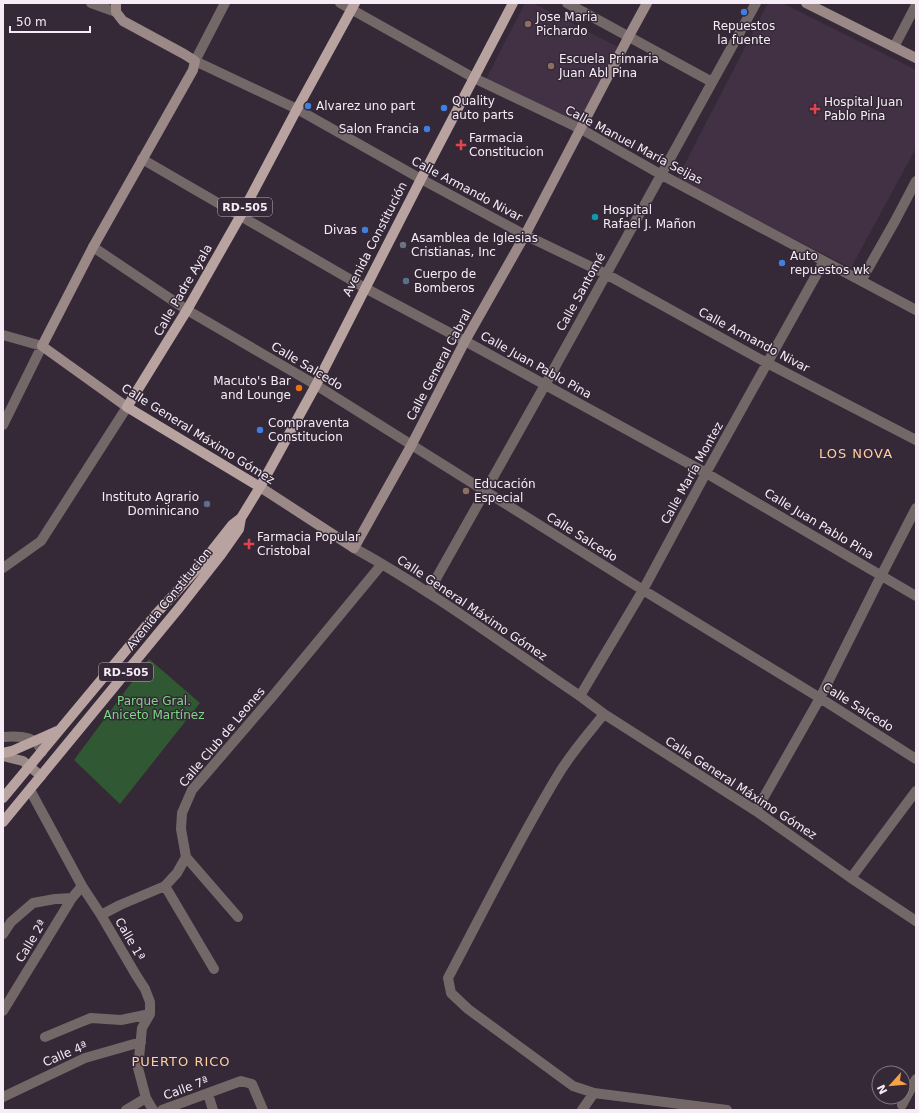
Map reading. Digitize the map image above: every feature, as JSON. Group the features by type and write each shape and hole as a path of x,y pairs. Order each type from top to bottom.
{"main road":[{"name":"Avenida Constitución","path":"260,487 316,386 421,179 513,3"},
{"name":"Calle Padre Ayala","path":"128,407 187,310 241,215 354,6"},
{"name":"Calle General Máximo Gómez","path":"128,407 260,487"},
{"name":"RD-505","path":"3,798 157,613 198,568 232,525 241,518 260,487"},
{"name":"Avenida Constitucion","path":"3,822 220,556 239,529 241,518"},
{"path":"3,755 59,731"}],"street":[{"path":"91,3 116,7"},
{"path":"3,425 93,247 194,70 195,61 225,3"},
{"name":"Calle Manuel María Seijas","path":"340,3 354,6 474,78 581,129 660,174 916,310"},
{"path":"567,3 712,82"},
{"name":"Calle General Cabral","path":"354,548 411,446 465,341 525,234 581,129 628,36 647,3"},
{"name":"Calle Santomé","path":"428,593 756,3"},
{"path":"806,3 916,58"},
{"path":"894,47 916,5"},
{"name":"Calle Armando Nivar","path":"116,7 123,21 195,61 297,109 421,179 525,234 606,274 767,363 916,440"},
{"name":"Calle Juan Pablo Pina","path":"142,159 365,288 706,473 916,596"},
{"path":"862,281 916,181"},
{"name":"Calle Salcedo","path":"93,247 187,310 316,386 916,759"},
{"name":"Calle María Montez","path":"580,696 643,590 706,473 824,262"},
{"name":"Calle General Máximo Gómez","path":"3,335 42,346 128,407"},
{"name":"Calle Padre Ayala","path":"3,568 41,541 128,407"},
{"name":"Calle General Máximo Gómez","path":"260,487 354,548 428,593 580,696 604,714 756,811 851,878 916,921"},
{"path":"756,811 820,698 916,508"},
{"name":"Calle Club de Leones","path":"186,857 181,829 182,812 192,790 272,697 382,564"},
{"path":"604,714 575,750 559,774 517,848 448,978 451,993 468,1009 573,1086 594,1093 721,1109"},
{"path":"3,737 22,737 34,741 38,744 42,752"},
{"path":"3,755 23,761 41,776"},
{"name":"Calle 1ª","path":"30,790 82,886 145,989 150,1002 150,1014"},
{"path":"851,878 916,791"},
{"path":"101,915 120,905 165,886 177,873 186,857 238,917"},
{"name":"Calle 2ª","path":"3,1011 72,898 82,886"},
{"path":"165,886 214,969"},
{"path":"3,934 11,922 33,903 72,898"},
{"path":"45,1037 91,1018 121,1020 150,1014"},
{"path":"150,1014 142,1028 138,1068 146,1098 153,1110"},
{"name":"Calle 4ª","path":"3,1097 85,1058 141,1042"},
{"path":"911,1089 916,1080"},
{"name":"Calle 7ª","path":"162,1110 241,1081 252,1084 263,1110"},
{"path":"582,1110 594,1093"},
{"path":"208,1094 214,1110"},
{"path":"126,1110 146,1098"}],"shaded area":[{"name":"Escuela Primaria Juan Abl Pina","path":"525,3 533,3 618,47 574,132 483,85"},
{"name":"Hospital Juan Pablo Pina","path":"768,3 782,3 916,70 916,148 851,268 677,179"}],"green space":[{"name":"Parque Gral. Aniceto Martínez","path":"149,659 200,703 120,804 74,760"}],"place":[{"name":"Repuestos la fuente","path":"744,12"},
{"name":"Jose Maria Pichardo","path":"528,24"},
{"name":"Escuela Primaria Juan Abl Pina","path":"551,66"},
{"name":"Alvarez uno part","path":"308,106"},
{"name":"Quality auto parts","path":"444,108"},
{"name":"Hospital Juan Pablo Pina","path":"815,109"},
{"name":"Salon Francia","path":"427,129"},
{"name":"Farmacia Constitucion","path":"461,145"},
{"name":"Hospital Rafael J. Mañon","path":"595,217"},
{"name":"Divas","path":"365,230"},
{"name":"Asamblea de Iglesias Cristianas, Inc","path":"403,245"},
{"name":"Auto repuestos wk","path":"782,263"},
{"name":"Cuerpo de Bomberos","path":"406,281"},
{"name":"Macuto's Bar and Lounge","path":"299,388"},
{"name":"Compraventa Constitucion","path":"260,430"},
{"name":"Educación Especial","path":"466,491"},
{"name":"Instituto Agrario Dominicano","path":"207,504"},
{"name":"Farmacia Popular Cristobal","path":"249,544"}],"district":[{"name":"LOS NOVA","path":"856,453"},
{"name":"PUERTO RICO","path":"181,1061"}]}
